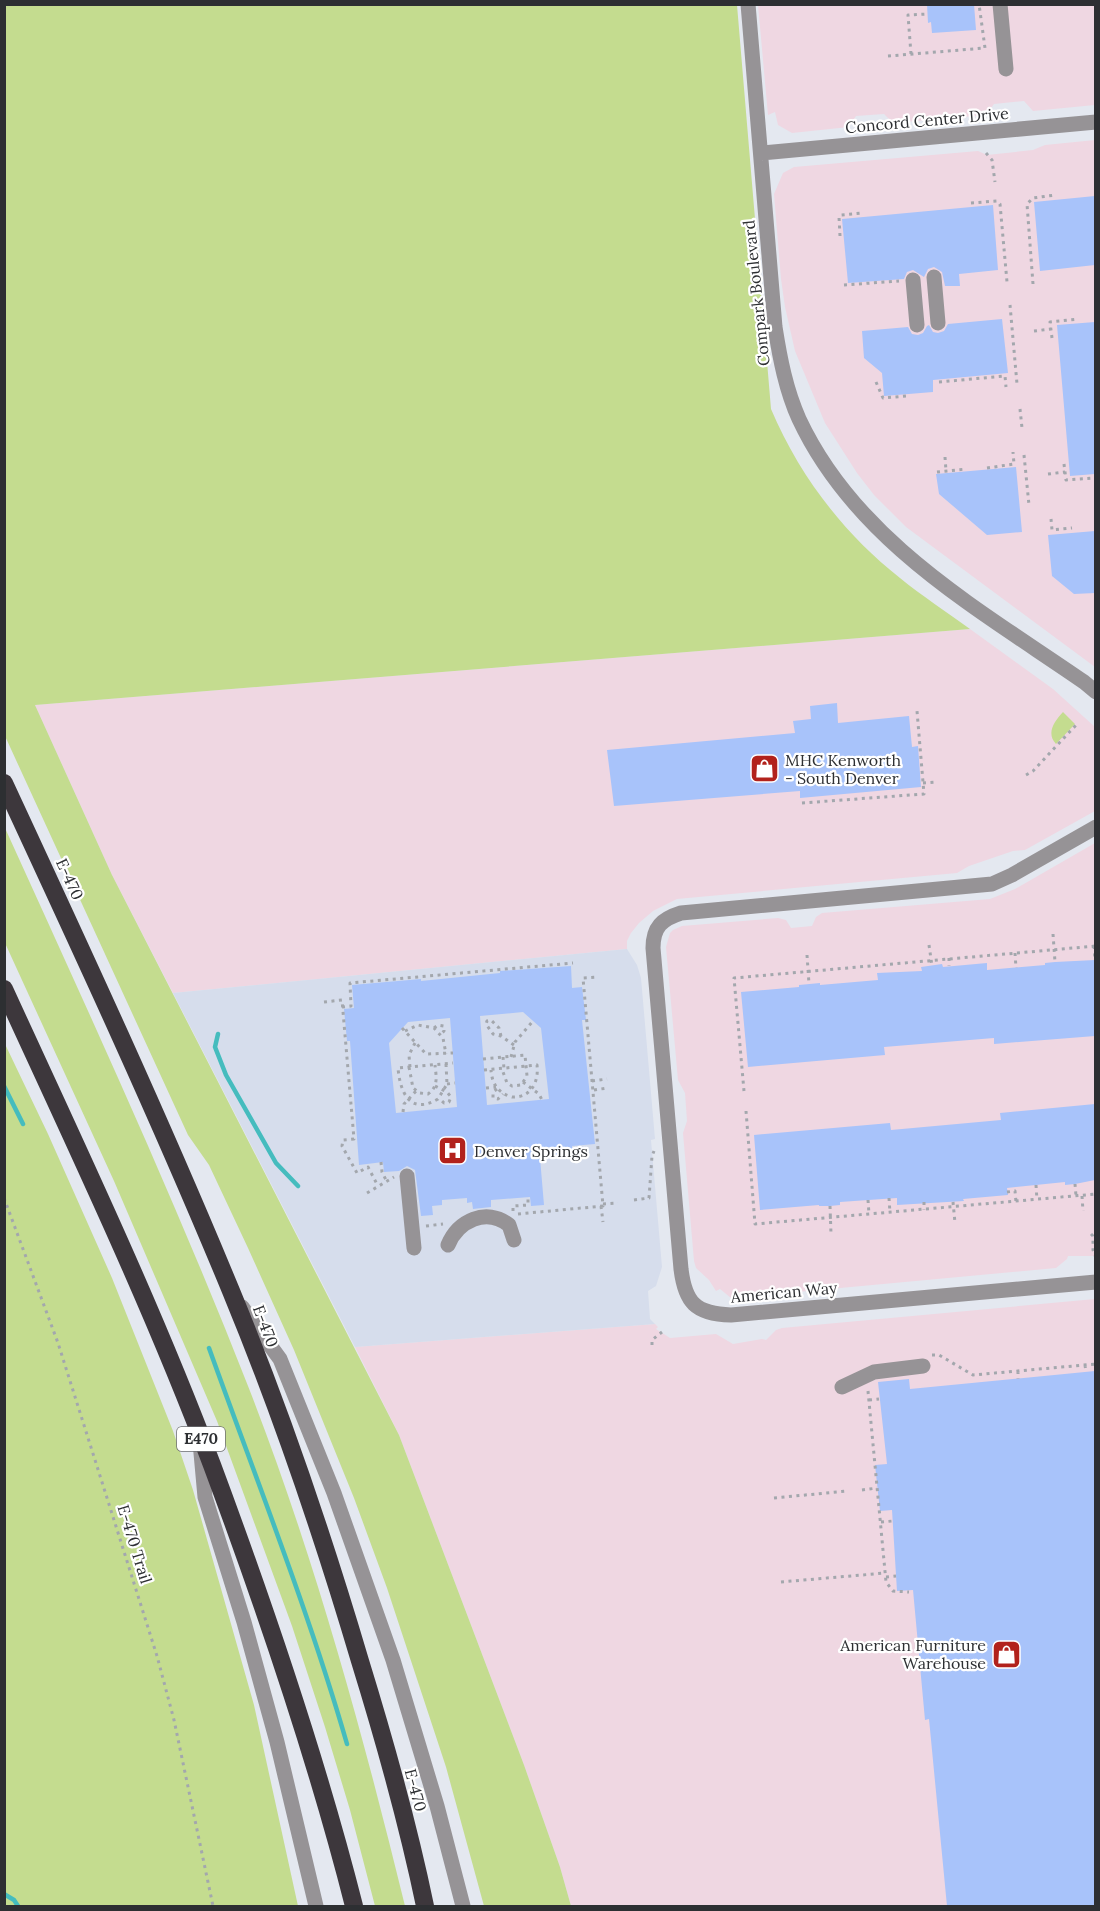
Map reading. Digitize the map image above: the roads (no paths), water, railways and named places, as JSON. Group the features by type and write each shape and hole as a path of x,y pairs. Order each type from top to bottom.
{"highway":[{"name":"E-470","path":"4,783 158,1121 232,1293 292,1453 340,1594 387,1752 425,1906"},
{"name":"E470","path":"4,989 114,1230 199,1433 305,1732 354,1906"}],"street":[{"name":"Compark Boulevard","path":"748,4 772,289 781,362 794,405 820,457 861,512 909,558 1095,692"},
{"path":"1000,4 1006,69"},
{"name":"Concord Center Drive","path":"761,153 1095,122"},
{"path":"934,277 938,323"},
{"path":"910,280 917,325"},
{"name":"American Way","path":"1095,827 1012,876 992,885 681,913 663,920 653,940 681,1269 683,1288 691,1303 704,1310 730,1315 1095,1282"},
{"path":"403,1175 414,1248"},
{"path":"448,1245 452,1236 462,1226 475,1218 485,1217 496,1218 509,1225 513,1240"},
{"path":"232,1293 280,1359 334,1492 393,1660 464,1906"},
{"path":"842,1387 874,1372 926,1361"},
{"path":"199,1433 205,1497 244,1622 277,1742 316,1906"}],"waterway":[{"path":"218,1034 215,1047 226,1075 276,1163 298,1186"},
{"path":"4,1086 23,1124"},
{"path":"209,1348 299,1594 347,1744"},
{"path":"4,1894 14,1900 18,1906"}],"place":[{"name":"MHC Kenworth - South Denver","path":"764,769"},
{"name":"Denver Springs","path":"453,1151"},
{"name":"American Furniture Warehouse","path":"1007,1654"}]}
